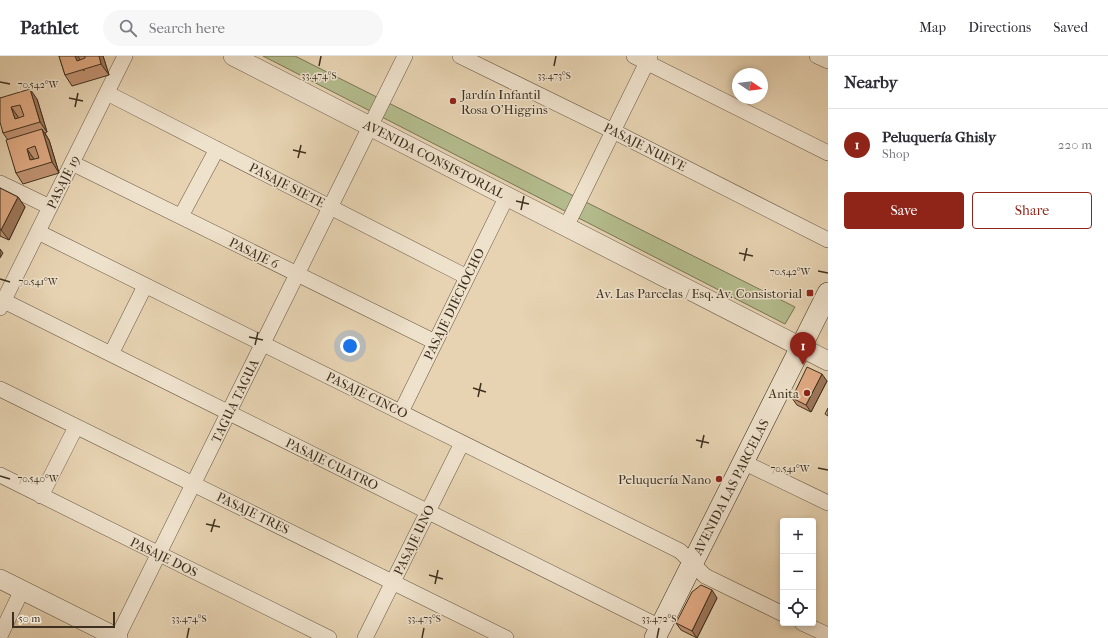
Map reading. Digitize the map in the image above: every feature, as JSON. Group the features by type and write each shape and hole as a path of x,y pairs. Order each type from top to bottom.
{"main road":[{"name":"AVENIDA LAS PARCELAS","path":"657,633 828,293"}],"street":[{"name":"PASAJE 19","path":"2,304 125,56"},
{"name":"AVENIDA CONSISTORIAL","path":"233,56 828,361"},
{"name":"TAGUA TAGUA","path":"117,638 405,56"},
{"name":"PASAJE NUEVE","path":"460,56 613,131 828,240"},
{"path":"634,56 649,59 828,153"},
{"path":"817,56 828,61"},
{"path":"566,227 649,59"},
{"name":"PASAJE SIETE","path":"107,93 467,277"},
{"path":"181,216 217,150"},
{"name":"PASAJE 6","path":"72,163 435,342"},
{"path":"0,183 50,207"},
{"name":"PASAJE DIECIOCHO","path":"401,412 507,196"},
{"name":"PASAJE CINCO","path":"38,232 680,551 705,576 780,613"},
{"path":"111,354 145,286"},
{"name":"PASAJE CUATRO","path":"2,304 111,354 428,512 657,633"},
{"name":"PASAJE TRES","path":"0,389 506,638"},
{"path":"41,496 76,427"},
{"name":"PASAJE UNO","path":"365,638 462,442"},
{"path":"743,462 828,503"},
{"name":"PASAJE DOS","path":"0,475 329,638"},
{"path":"0,579 117,638"},
{"path":"0,636 22,590"},
{"path":"808,626 828,636"}],"green space":[{"path":"263,56 295,56 795,307 785,324"}],"building":[{"path":"59,56 75,56 77,61 85,58 85,56 99,56 101,64 65,75"},
{"path":"30,89 40,122 3,133 0,122 0,98","holes":["20,105 24,116 15,119 11,107"]},
{"path":"42,129 52,162 16,173 6,140","holes":["35,146 39,158 30,160 27,149"]},
{"path":"0,188 18,197 1,230 0,229"},
{"path":"807,367 822,374 806,405 792,398"},
{"path":"828,408 828,416 825,414"},
{"path":"701,585 712,590 692,631 676,623 692,592"}],"place":[{"name":"Jardín Infantil Rosa O'Higgins","path":"453,101"},
{"name":"Av. Las Parcelas / Esq. Av. Consistorial","path":"810,293"},
{"name":"Peluquería Ghisly","path":"803,365"},
{"name":"Anita","path":"807,393"},
{"name":"Peluquería Nano","path":"719,479"}]}
